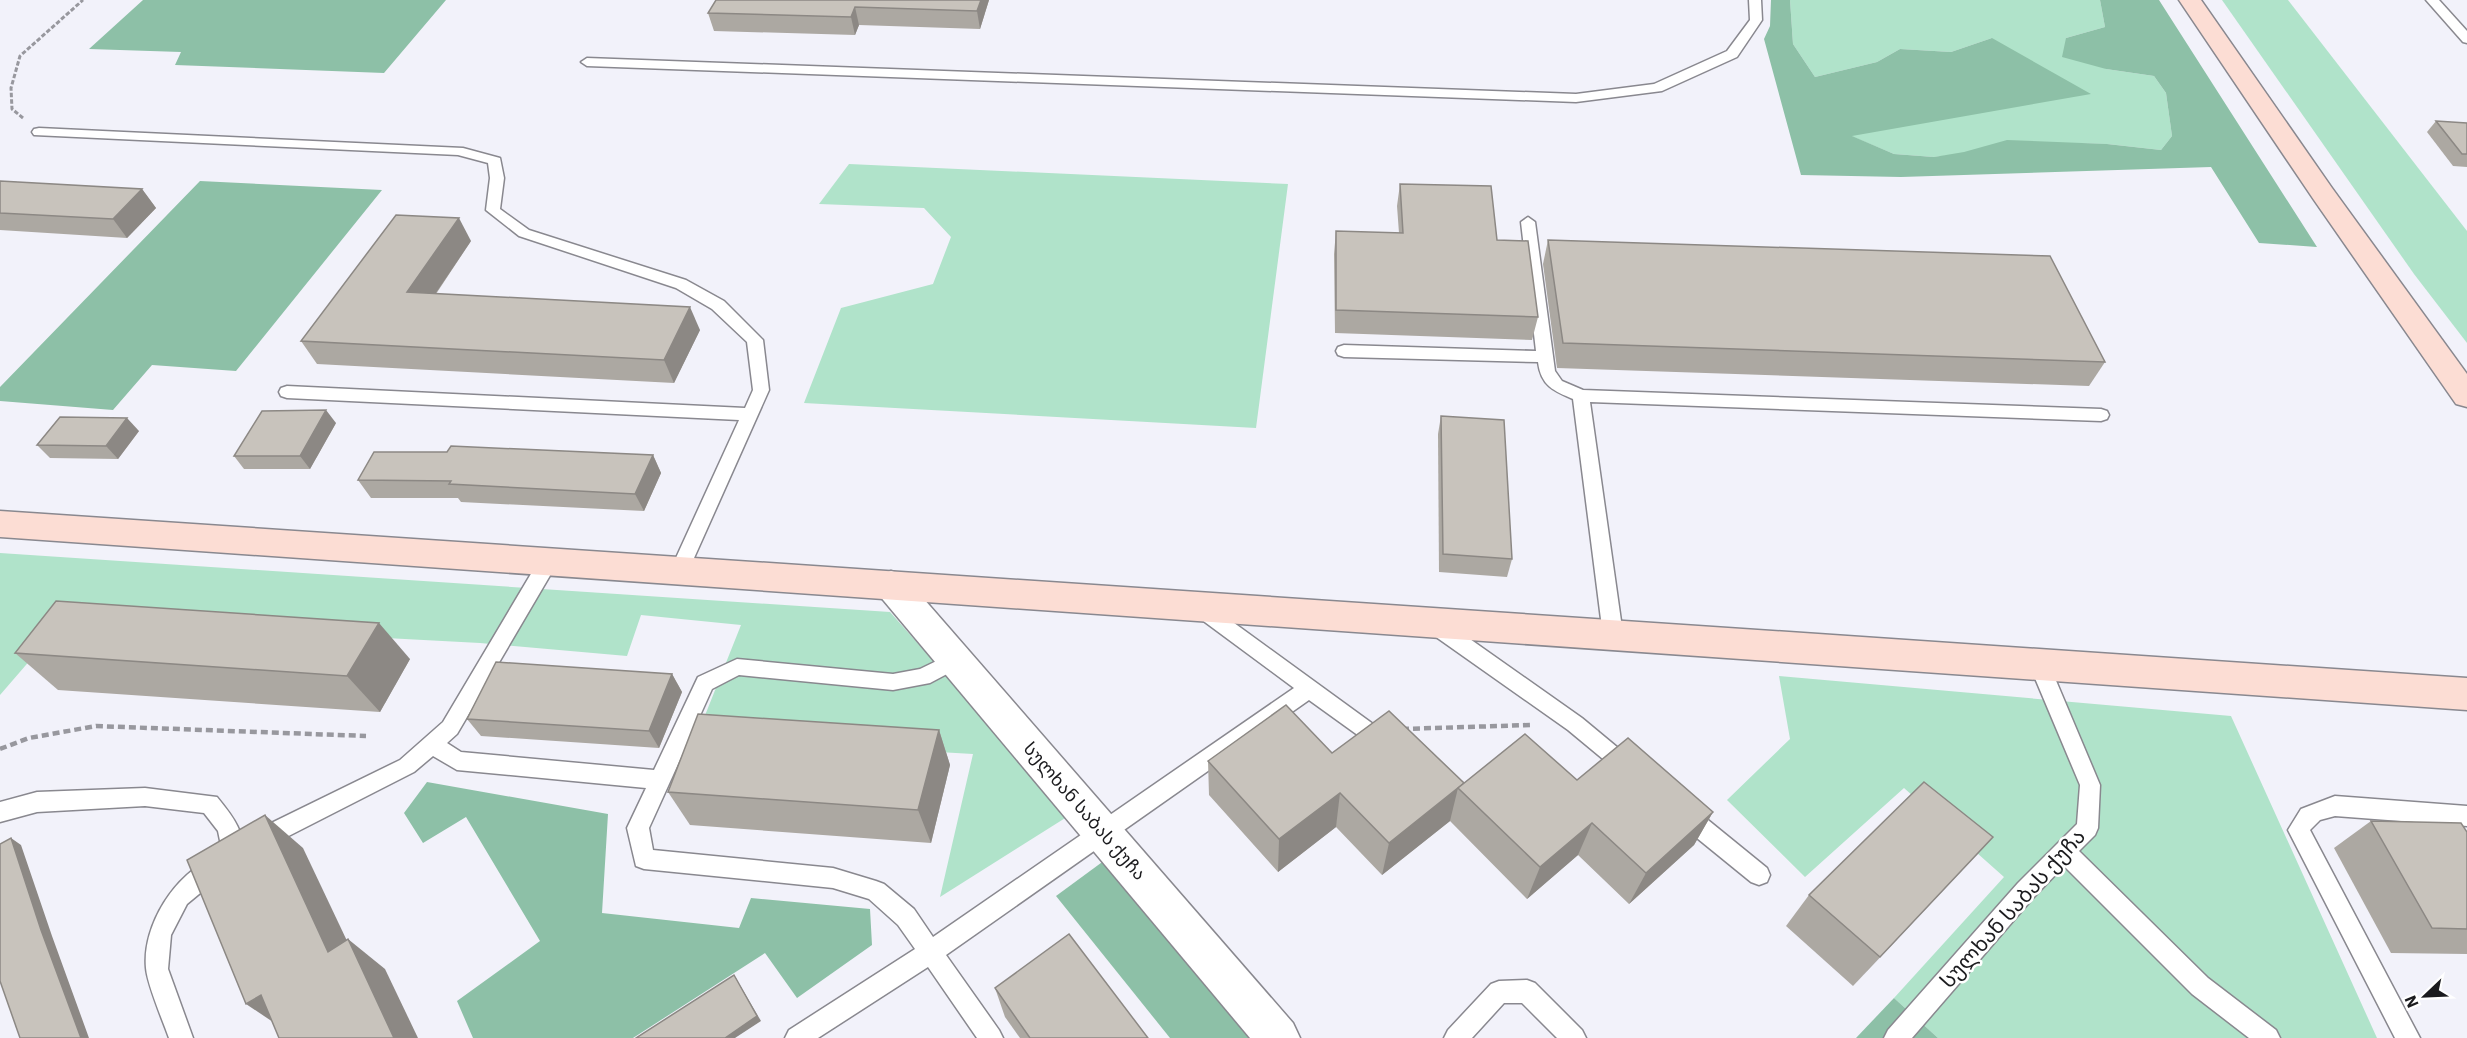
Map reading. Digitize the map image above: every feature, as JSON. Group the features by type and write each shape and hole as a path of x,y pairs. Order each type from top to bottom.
{"street":[{"path":"2190,0 2323,194 2467,396"},
{"path":"0,524 2467,694"},
{"name":"სულხან საბას ქუჩა","path":"891,585 1278,1038"}],"lane":[{"path":"587,62 1576,98 1657,88 1732,54 1756,20 1755,0"},
{"path":"2432,0 2467,39"},
{"path":"39,132 458,151 495,161 497,178 493,210 524,233 681,284 718,305 755,339 761,390 679,571"},
{"path":"1528,222 1547,372 1556,385 1581,396 2101,415"},
{"path":"1344,351 1545,357"},
{"path":"287,392 750,414"},
{"path":"1581,396 1613,635"},
{"path":"181,1038 157,969 160,934 179,897 232,853 407,766 450,728 548,562"},
{"path":"1197,606 1366,730"},
{"path":"1432,623 1575,724 1639,777"},
{"path":"955,660 923,678 892,682 737,667 705,683 638,828 644,859 833,878 876,891 906,917 992,1038"},
{"name":"სულხან საბას ქუჩა","path":"1896,1038 2026,891 2087,828 2090,785 2039,664"},
{"path":"797,1038 931,952 1309,689"},
{"path":"432,744 457,761 660,780"},
{"path":"0,812 37,802 145,797 210,804 228,828 232,853"},
{"path":"1667,800 1759,875"},
{"path":"2408,1038 2299,830 2302,821 2310,814 2322,808 2335,806 2467,816"},
{"path":"2064,851 2200,986 2268,1038"},
{"path":"1456,1038 1498,992 1527,991 1574,1038"}],"path":[{"path":"39,132 12,109 11,88 20,56 83,0"},
{"path":"1366,730 1575,724"},
{"path":"0,749 29,738 96,726 366,736"}],"green space":[{"path":"143,0 446,0 384,73 175,65 181,52 89,49"},
{"path":"1771,0 1790,0 1793,44 1815,77 1877,62 1900,49 1951,52 1992,38 2091,94 1852,136 1894,154 1934,157 1964,152 2007,140 2107,144 2161,150 2172,136 2166,93 2154,76 2106,69 2062,57 2066,38 2105,27 2100,0 2159,0 2317,247 2259,243 2211,167 1901,177 1801,175 1764,39 1770,26"},
{"path":"1790,0 2100,0 2105,27 2066,38 2106,69 2154,76 2166,93 2172,136 2161,150 2107,144 2061,143 1934,157 1894,154 1851,136 1992,38 1951,52 1900,49 1877,62 1815,77 1793,44"},
{"path":"2222,0 2288,0 2467,231 2467,343 2414,274"},
{"path":"849,164 1288,184 1256,428 804,403 841,308 933,284 951,237 924,208 819,204"},
{"path":"200,181 382,190 236,371 152,365 113,410 0,401 0,387"},
{"path":"0,553 890,612 1070,815 940,897 973,754 696,738 741,625 641,615 627,656 480,643 64,621 0,695"},
{"path":"1779,676 2231,716 2377,1038 1938,1038 1894,998 2004,877 1904,788 1805,877 1727,800 1790,739"},
{"path":"427,782 608,814 602,913 739,928 751,898 870,909 872,945 797,998 765,953 633,1038 473,1038 457,1001 540,941 466,817 423,843 404,813"},
{"path":"1105,860 1254,1038 1170,1038 1056,896"},
{"path":"1894,998 1938,1038 1856,1038"}],"building":[{"path":"716,0 981,0 977,11 855,7 851,17 708,13"},
{"path":"2436,121 2467,123 2467,154 2462,154"},
{"path":"0,181 142,189 113,219 0,213"},
{"path":"1400,184 1491,186 1497,240 1528,241 1538,317 1336,310 1336,231 1403,233"},
{"path":"396,215 459,218 407,292 690,307 664,360 301,341"},
{"path":"1548,240 2050,256 2105,362 1563,343"},
{"path":"326,410 300,456 234,456 262,411"},
{"path":"1441,416 1504,420 1512,559 1443,554"},
{"path":"60,417 127,418 106,446 37,445"},
{"path":"451,446 653,455 635,494 449,484 451,481 358,480 374,452 447,452"},
{"path":"56,601 379,623 347,676 15,653"},
{"path":"496,662 672,674 649,731 467,719"},
{"path":"1286,705 1332,753 1389,711 1464,783 1389,843 1340,793 1279,839 1208,761"},
{"path":"698,714 939,730 918,810 668,792"},
{"path":"1525,734 1577,780 1628,738 1713,812 1646,873 1592,823 1540,867 1458,788"},
{"path":"1924,782 1993,837 1880,957 1809,895"},
{"path":"265,815 328,952 348,939 394,1038 279,1038 261,995 246,1004 187,860"},
{"path":"2371,821 2461,823 2467,832 2467,929 2432,928"},
{"path":"11,838 41,930 81,1038 20,1038 0,981 0,844"},
{"path":"1069,934 1148,1038 1030,1038 995,988"},
{"path":"734,975 757,1016 725,1038 636,1038"}]}
